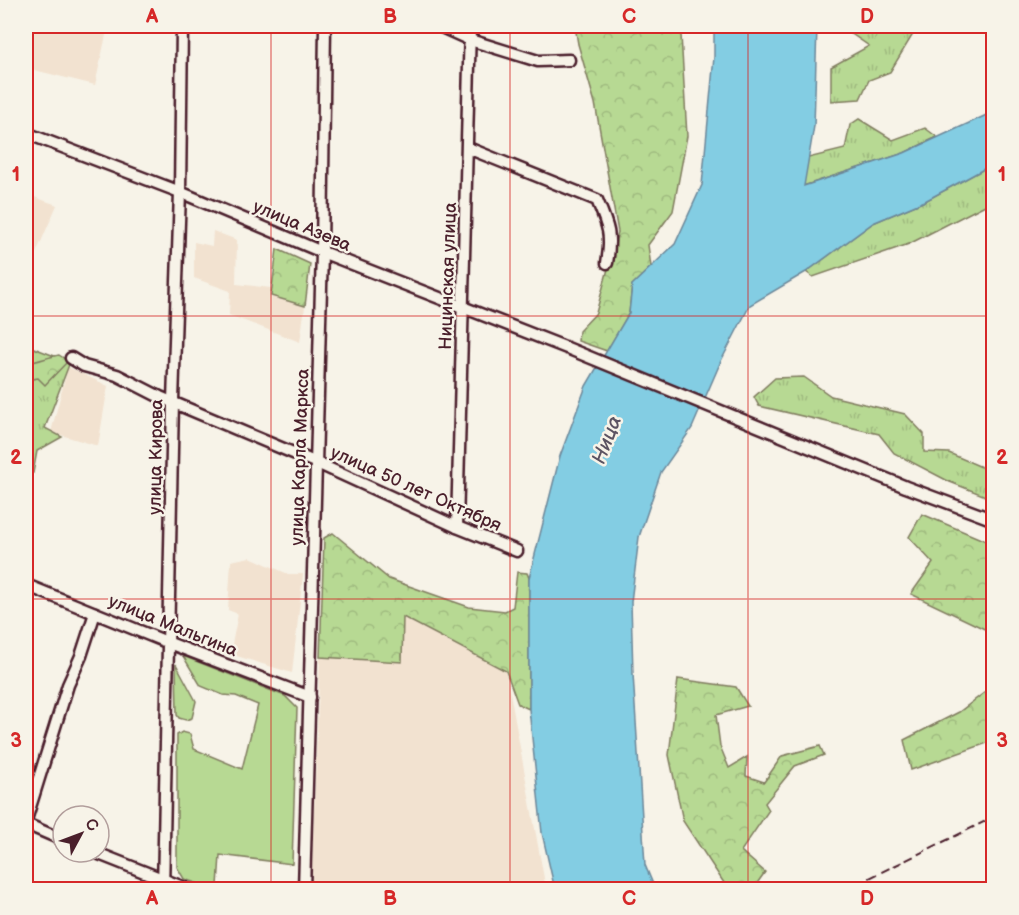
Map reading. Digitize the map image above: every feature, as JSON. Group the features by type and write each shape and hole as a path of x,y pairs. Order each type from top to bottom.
{"street":[{"name":"улица Кирова","path":"163,885 182,26"},
{"name":"улица Карла Маркса","path":"304,890 317,463 325,26"},
{"path":"439,26 470,40 538,62 569,60"},
{"name":"Ницинская улица","path":"457,527 470,26"},
{"name":"улица Азева","path":"26,133 180,192 463,309 567,348 906,488 993,520"},
{"path":"468,148 597,200 608,226 610,241 607,263"},
{"name":"улица 50 лет Октября","path":"71,358 84,366 117,375 160,397 517,551"},
{"name":"улица Мальгина","path":"26,585 310,697"},
{"path":"51,834 26,822 61,707 95,613"},
{"path":"111,860 163,885 190,890"}],"shaded area":[{"path":"26,26 108,26 95,85 26,68"},
{"path":"26,194 57,205 27,274 26,273"},
{"path":"213,231 237,240 236,284 271,288 271,296 305,306 300,342 229,315 230,291 194,278 194,242 212,246"},
{"path":"68,367 108,386 98,446 51,432"},
{"path":"250,557 288,574 303,574 292,673 230,654 238,614 228,610 231,561"},
{"path":"402,616 506,671 546,889 311,890 320,657 402,662"}],"green space":[{"path":"575,26 674,26 681,35 687,136 673,211 648,245 651,267 632,285 629,313 607,351 578,341 579,331 596,313 618,232 595,103"},
{"path":"840,26 918,26 890,72 869,80 860,99 831,101 831,67 869,46"},
{"path":"859,119 893,140 925,128 937,137 904,153 803,186 808,158 845,149 850,125"},
{"path":"993,164 993,201 909,244 813,277 806,272 873,223 925,201"},
{"path":"277,249 310,264 305,306 271,296"},
{"path":"26,345 70,362 45,428 62,437 37,451 33,473 26,470"},
{"path":"59,355 68,361 45,385 38,378 26,380 26,361 28,363"},
{"path":"804,377 831,396 905,414 924,434 924,452 949,453 993,472 993,499 950,482 894,453 879,434 759,406 754,397 775,378"},
{"path":"922,514 993,544 993,633 911,594 933,563 909,537"},
{"path":"333,533 389,579 469,607 505,611 513,607 517,572 527,573 529,578 529,709 518,704 506,671 403,617 402,662 320,657 324,538"},
{"path":"183,656 285,696 297,708 292,864 220,855 218,886 214,889 184,879 177,867 177,735 182,732 190,734 194,749 242,769 258,705 201,686"},
{"path":"176,664 196,701 192,718 186,720 177,715"},
{"path":"678,679 736,687 748,706 716,715 720,746 729,768 747,757 746,776 764,782 782,756 820,746 824,755 795,766 765,803 769,810 741,851 765,872 753,889 728,889 683,821 669,755"},
{"path":"993,686 993,741 911,770 904,740 959,712"}],"water":[{"name":"Ница","path":"714,26 817,26 814,126 804,186 904,153 993,112 993,164 925,201 873,223 806,272 750,305 721,361 692,428 661,472 639,537 631,602 633,674 645,865 655,889 555,890 542,833 529,709 529,578 560,456 586,386 629,313 632,285 675,244 702,185 714,57"}],"railway":[{"path":"845,890 994,817"}]}
